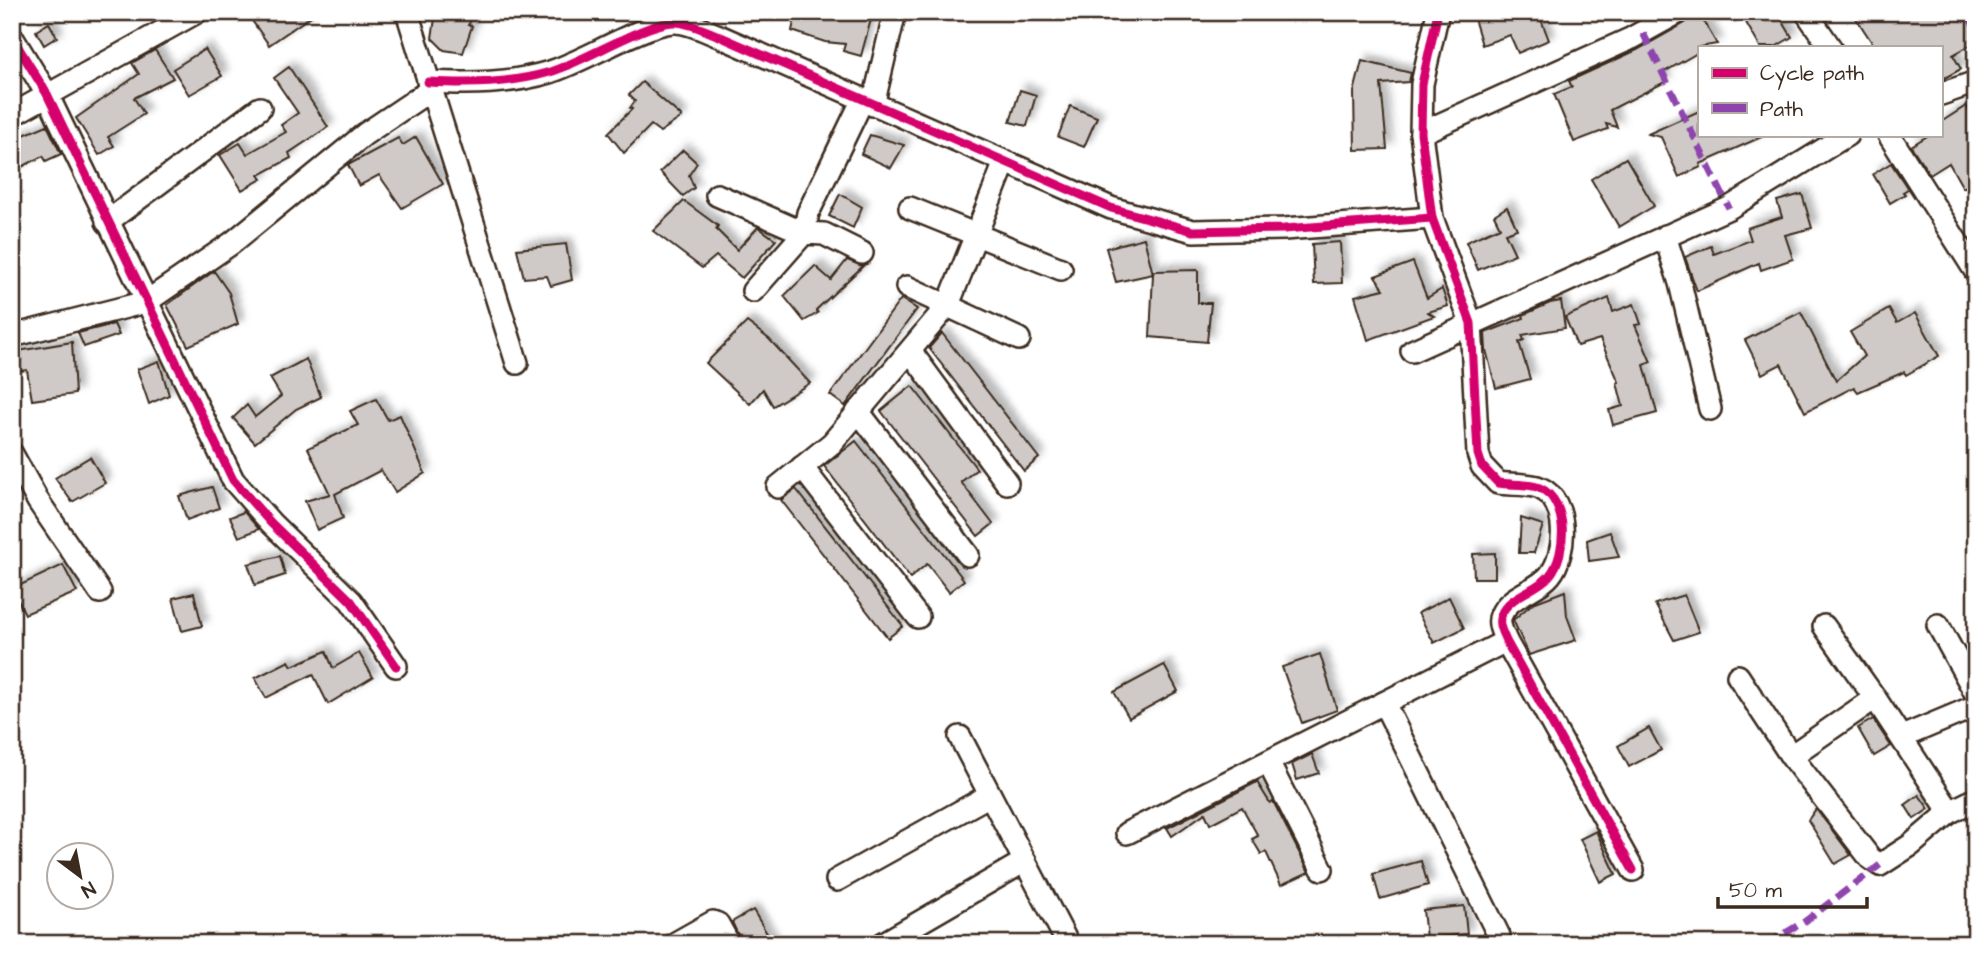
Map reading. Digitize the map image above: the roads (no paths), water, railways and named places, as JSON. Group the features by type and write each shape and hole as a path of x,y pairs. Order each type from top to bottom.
{"street":[{"path":"12,115 197,12"},
{"path":"407,12 517,363"},
{"path":"753,291 804,233 808,213 868,102 895,12"},
{"path":"1438,12 1422,84 1421,133 1432,218 1471,323 1478,454 1482,467 1498,483 1540,488 1558,505 1561,524 1557,561 1550,575 1509,604 1501,615 1499,624 1633,870"},
{"path":"1421,133 1632,38 1679,12"},
{"path":"1806,12 1829,46"},
{"path":"12,335 146,302 232,243 365,134 429,87 484,85 518,80 581,61 656,25 676,22 719,36 1111,208 1193,232 1284,229 1432,218"},
{"path":"12,37 47,94 233,480 271,523 351,601 396,666"},
{"path":"1942,94 1976,82"},
{"path":"107,222 260,108"},
{"path":"1412,351 1729,208 1845,136"},
{"path":"1890,136 1976,272"},
{"path":"778,487 832,443 948,305 1005,162"},
{"path":"717,195 804,233 824,234 862,253"},
{"path":"910,208 1061,269"},
{"path":"1665,236 1680,283 1710,409"},
{"path":"907,287 1019,339"},
{"path":"911,352 1007,483"},
{"path":"858,411 968,555"},
{"path":"12,454 38,501 100,592"},
{"path":"802,467 918,617"},
{"path":"1938,625 1976,694"},
{"path":"1825,626 1950,812"},
{"path":"1127,834 1506,641"},
{"path":"1738,676 1791,757 1870,859 1880,865 1911,845 1950,812 1976,799"},
{"path":"1791,757 1875,698"},
{"path":"1384,703 1500,936"},
{"path":"1902,737 1976,706"},
{"path":"960,737 1068,944"},
{"path":"1269,764 1322,869"},
{"path":"836,880 990,795"},
{"path":"882,944 1025,861"},
{"path":"674,944 716,922 729,944"}]}
